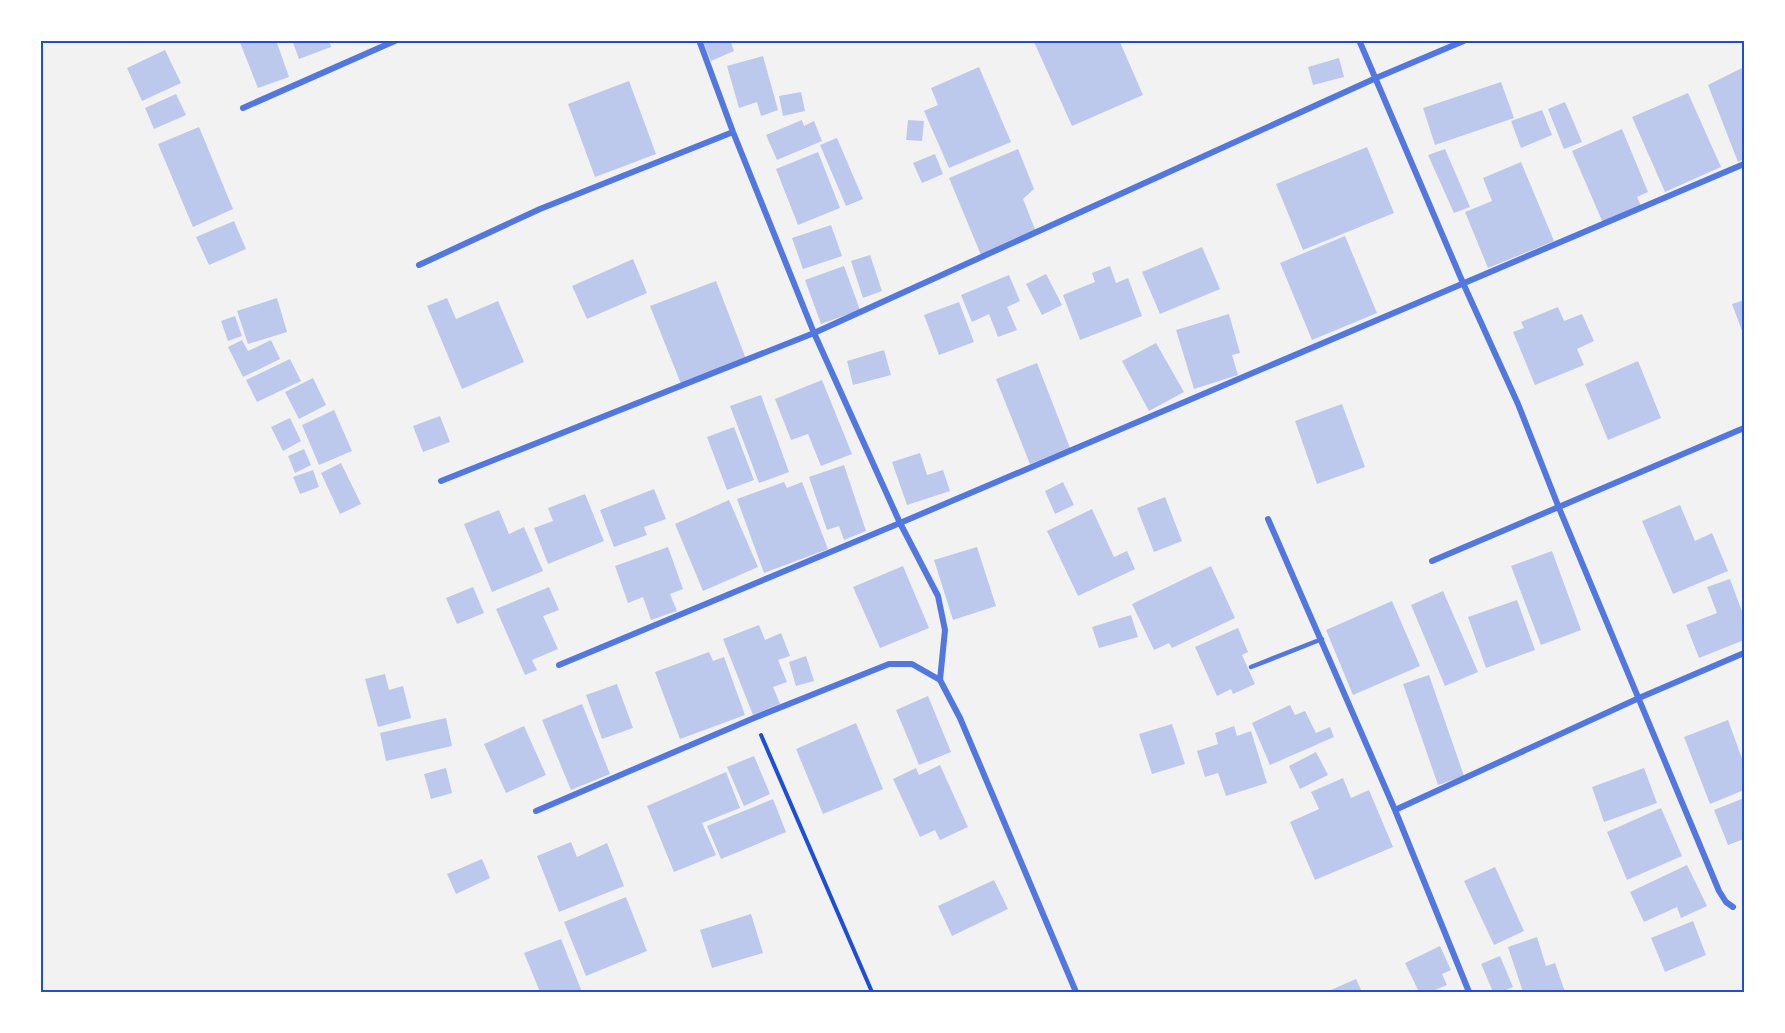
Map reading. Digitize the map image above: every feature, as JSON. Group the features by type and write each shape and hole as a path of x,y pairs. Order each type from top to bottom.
{"street":[{"path":"243,108 398,40"},
{"path":"699,40 733,132 814,333 900,523 938,596 945,630 940,680"},
{"path":"1359,40 1463,283 1518,404 1719,891 1726,902 1733,907"},
{"path":"441,481 814,333 1376,78 1466,40"},
{"path":"418,265 540,209 733,132"},
{"path":"559,665 900,523 1744,164"},
{"path":"1432,561 1744,428"},
{"path":"1268,519 1395,810 1469,993"},
{"path":"1395,810 1639,698 1744,653"},
{"path":"536,812 754,718 889,664 912,664 940,680 960,718 1076,993"}],"lane":[{"path":"1251,667 1322,639"}],"path":[{"path":"754,718 872,993"}],"building":[{"path":"239,40 276,40 289,77 258,88"},
{"path":"292,40 329,40 331,47 299,59"},
{"path":"702,40 730,40 734,51 711,61"},
{"path":"1038,40 1119,40 1143,95 1072,126 1034,42"},
{"path":"165,50 181,83 142,101 127,68"},
{"path":"763,56 778,110 761,116 757,102 739,108 727,66"},
{"path":"1339,58 1344,77 1313,85 1308,67"},
{"path":"979,67 1011,142 949,168 924,111 938,105 931,88"},
{"path":"1744,67 1744,159 1738,162 1708,85"},
{"path":"629,81 656,154 595,177 568,104"},
{"path":"1501,82 1514,118 1435,145 1423,108"},
{"path":"801,92 805,111 783,116 779,96"},
{"path":"1688,93 1721,167 1665,192 1632,117"},
{"path":"176,94 186,115 154,129 145,108"},
{"path":"1565,102 1582,142 1564,149 1548,109"},
{"path":"1542,110 1552,135 1521,148 1511,121"},
{"path":"802,120 804,126 814,121 822,141 777,160 766,135"},
{"path":"908,120 924,121 922,141 906,140"},
{"path":"199,127 233,209 193,227 158,144"},
{"path":"1622,129 1648,192 1637,197 1641,206 1603,223 1572,151"},
{"path":"837,138 863,199 846,206 820,145"},
{"path":"1367,147 1394,213 1303,250 1276,184"},
{"path":"1018,149 1034,189 1023,199 1036,232 981,255 949,178"},
{"path":"1445,149 1470,207 1454,213 1428,155"},
{"path":"818,152 840,208 798,225 776,169"},
{"path":"935,154 943,174 922,183 913,163"},
{"path":"1521,162 1554,241 1488,268 1465,212 1492,201 1483,178"},
{"path":"234,221 246,249 209,265 196,237"},
{"path":"831,225 842,256 803,269 792,238"},
{"path":"1345,236 1377,313 1312,340 1280,263"},
{"path":"1202,247 1220,289 1160,314 1142,272"},
{"path":"870,255 882,291 863,298 851,261"},
{"path":"633,259 647,293 587,319 572,286"},
{"path":"844,266 860,310 821,324 805,280"},
{"path":"1110,266 1116,283 1128,278 1142,316 1080,340 1063,295 1095,282 1092,273"},
{"path":"1046,274 1062,305 1042,315 1026,284"},
{"path":"1009,275 1020,301 1007,307 1017,330 998,337 989,314 972,322 961,295"},
{"path":"716,281 746,359 681,384 650,306"},
{"path":"277,298 287,332 248,344 237,311"},
{"path":"447,298 456,319 498,301 524,362 462,389 427,306"},
{"path":"1744,300 1744,336 1732,304"},
{"path":"959,302 974,342 939,355 924,315"},
{"path":"1558,307 1564,321 1582,314 1594,341 1577,349 1584,365 1535,385 1513,332 1524,328 1521,322"},
{"path":"1229,314 1240,353 1232,355 1238,375 1194,389 1176,330"},
{"path":"235,316 242,336 228,341 221,321"},
{"path":"242,340 248,351 271,340 280,359 243,377 228,347"},
{"path":"1156,343 1184,392 1149,411 1122,361"},
{"path":"884,350 891,375 853,385 847,361"},
{"path":"290,359 301,381 257,402 246,380"},
{"path":"1638,361 1661,418 1608,440 1585,384"},
{"path":"1037,363 1070,448 1030,464 996,379"},
{"path":"313,378 326,405 299,419 285,392"},
{"path":"822,380 852,454 821,466 808,434 791,440 775,399"},
{"path":"761,395 789,472 759,483 730,406"},
{"path":"1342,404 1365,467 1317,484 1295,421"},
{"path":"334,410 352,451 319,465 302,425"},
{"path":"440,416 450,442 423,452 413,426"},
{"path":"290,418 301,441 283,451 271,427"},
{"path":"734,427 754,480 727,490 707,437"},
{"path":"304,449 311,465 295,473 288,456"},
{"path":"920,453 927,475 943,470 950,491 907,505 892,462"},
{"path":"341,463 361,504 340,514 321,473"},
{"path":"844,465 866,531 844,540 839,526 827,530 809,477"},
{"path":"313,470 319,487 300,494 293,477"},
{"path":"784,482 787,488 802,482 828,549 764,573 737,499"},
{"path":"1063,482 1074,505 1055,514 1045,491"},
{"path":"654,489 666,519 644,527 647,535 614,547 600,510"},
{"path":"585,494 604,541 548,564 534,528 553,521 548,508"},
{"path":"1165,497 1182,541 1154,552 1137,508"},
{"path":"729,500 758,567 703,591 675,524"},
{"path":"1680,505 1695,541 1712,533 1728,571 1673,594 1642,521"},
{"path":"1092,509 1114,557 1127,551 1135,569 1078,596 1047,531"},
{"path":"499,510 509,534 524,527 543,571 492,592 464,524"},
{"path":"668,547 683,589 670,594 677,611 651,620 643,597 628,603 615,566"},
{"path":"977,547 996,606 953,620 934,560"},
{"path":"1552,551 1581,630 1541,645 1511,566"},
{"path":"903,566 929,628 880,648 853,587"},
{"path":"1211,566 1235,618 1172,648 1169,643 1154,650 1132,604"},
{"path":"1730,579 1744,617 1744,640 1699,658 1686,625 1717,613 1707,587"},
{"path":"473,587 484,613 457,624 446,598"},
{"path":"549,587 559,610 543,616 558,649 532,660 537,670 525,675 496,609"},
{"path":"1443,591 1478,672 1445,686 1411,605"},
{"path":"1517,600 1535,650 1486,668 1468,617"},
{"path":"1392,601 1420,666 1353,695 1326,630"},
{"path":"1131,615 1138,637 1099,648 1092,627"},
{"path":"759,625 765,640 781,633 790,656 778,660 787,682 773,687 780,704 753,715 723,639"},
{"path":"1238,628 1248,652 1242,655 1255,684 1233,694 1231,689 1217,696 1195,647"},
{"path":"709,652 713,661 724,657 745,715 680,739 655,672"},
{"path":"806,656 814,681 796,686 789,662"},
{"path":"385,674 389,690 403,686 411,718 378,727 365,679"},
{"path":"1429,675 1464,776 1438,785 1403,684"},
{"path":"617,684 633,728 602,739 586,695"},
{"path":"928,696 951,752 919,765 896,710"},
{"path":"582,704 610,774 571,790 542,720"},
{"path":"1290,705 1295,715 1305,711 1316,733 1330,727 1334,737 1270,765 1252,723"},
{"path":"446,718 452,746 386,761 380,733"},
{"path":"1728,720 1744,764 1744,790 1710,804 1684,737"},
{"path":"856,723 883,789 823,814 796,749"},
{"path":"1172,724 1185,764 1152,774 1139,734"},
{"path":"524,726 546,775 506,793 484,744"},
{"path":"1234,726 1237,736 1251,731 1267,783 1226,796 1218,773 1205,777 1197,751 1218,744 1215,733"},
{"path":"1316,752 1328,775 1300,789 1289,766"},
{"path":"754,756 770,794 744,806 727,767"},
{"path":"940,765 968,827 940,840 935,830 920,837 893,779 916,768 919,775"},
{"path":"446,768 452,793 431,799 424,774"},
{"path":"1644,768 1657,803 1604,822 1592,787"},
{"path":"726,772 740,808 702,823 716,855 674,872 647,806"},
{"path":"1343,778 1351,798 1369,790 1393,847 1315,880 1290,822 1319,809 1311,792"},
{"path":"1744,798 1744,839 1728,845 1714,810"},
{"path":"773,799 786,832 721,859 707,826"},
{"path":"1661,808 1682,856 1627,880 1607,832"},
{"path":"571,842 577,857 607,843 624,886 559,912 537,856"},
{"path":"482,859 490,878 456,894 447,874"},
{"path":"1687,865 1707,906 1681,918 1677,907 1644,922 1630,892"},
{"path":"1495,867 1524,931 1494,945 1464,881"},
{"path":"994,880 1008,909 952,936 938,906"},
{"path":"626,897 647,951 586,976 564,922"},
{"path":"751,914 763,953 712,968 700,930"},
{"path":"1693,921 1706,955 1665,972 1651,938"},
{"path":"1537,937 1546,966 1555,963 1565,992 1523,992 1508,947"},
{"path":"561,939 582,992 540,992 524,953"},
{"path":"1440,946 1451,970 1442,974 1447,985 1430,992 1419,992 1405,963"},
{"path":"1500,956 1513,987 1501,992 1493,992 1481,964"},
{"path":"1356,979 1362,992 1326,992"}]}
